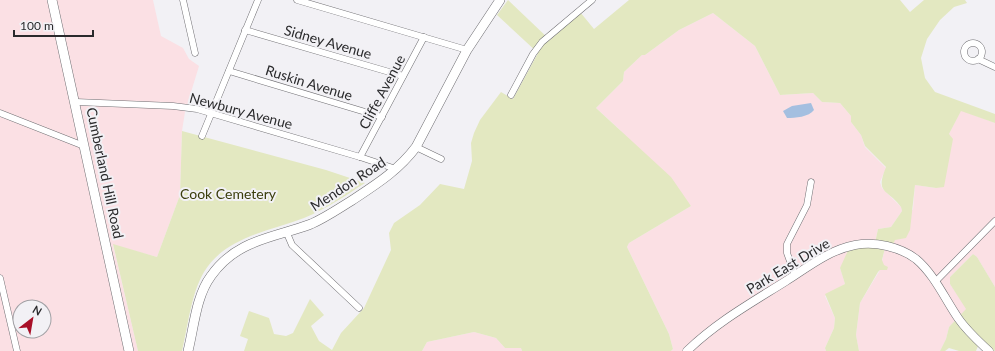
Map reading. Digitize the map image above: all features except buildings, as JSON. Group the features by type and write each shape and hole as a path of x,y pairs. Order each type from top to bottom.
{"main road":[{"name":"Cumberland Hill Road","path":"52,0 65,64 76,102 84,146 129,351"},
{"name":"Mendon Road","path":"188,351 202,292 211,276 229,257 260,240 313,223 376,185 396,170 416,147 466,50 500,0"}],"street":[{"path":"182,0 195,53"},
{"path":"202,136 258,0"},
{"path":"298,0 466,50"},
{"path":"511,95 533,54 542,42 592,0"},
{"name":"Sidney Avenue","path":"246,30 403,76"},
{"name":"Cliffe Avenue","path":"360,157 424,37"},
{"path":"978,59 995,67"},
{"name":"Ruskin Avenue","path":"229,71 382,117"},
{"name":"Newbury Avenue","path":"76,102 173,106 212,113 360,157 396,170"},
{"path":"0,113 84,146"},
{"path":"416,147 441,159"},
{"path":"795,275 787,253 787,244 807,205 811,182"},
{"path":"935,282 995,222"},
{"path":"286,231 292,245 359,308"},
{"name":"Park East Drive","path":"687,351 711,329 732,314 825,256 856,245 876,244 894,248 912,256 922,265 967,329 989,351"},
{"path":"0,278 17,351"}],"shaded area":[{"path":"0,0 153,0 161,36 183,48 189,59 199,66 185,112 182,131 180,195 157,257 113,245 138,351 0,351"},
{"path":"713,13 755,46 780,95 813,93 822,102 840,103 851,116 851,122 861,135 865,147 886,168 880,182 882,188 901,207 902,211 891,227 878,229 875,243 840,268 845,284 825,296 835,318 834,328 825,348 826,351 671,351 673,349 669,334 627,247 629,243 691,206 618,128 596,108 623,81 624,72 642,55 645,55 679,30"},
{"path":"961,110 995,123 995,287 977,257 973,254 950,277 950,284 967,309 949,327 946,339 940,351 859,351 856,335 860,303 880,270 885,248 895,240 913,209 915,185 936,188 949,134"},
{"path":"474,332 496,338 505,348 521,348 522,351 422,351 427,342"}],"green space":[{"path":"508,0 550,40 580,12 594,29 629,0 900,0 910,12 924,0 965,0 967,3 954,7 940,20 927,39 921,58 925,78 935,92 995,114 995,123 961,111 949,134 953,139 944,187 936,188 915,185 910,230 906,238 895,240 892,247 885,248 882,260 884,265 888,267 887,270 880,270 878,272 860,303 856,335 859,351 826,351 825,348 834,328 835,318 825,294 845,284 840,268 850,246 875,243 878,229 891,227 902,211 901,207 882,187 886,167 865,146 861,135 851,122 851,116 840,103 822,102 813,93 780,95 755,46 713,13 679,30 645,55 642,55 624,72 623,81 596,108 671,177 691,206 629,243 627,247 669,334 673,349 671,351 522,351 521,348 505,348 496,338 474,332 427,342 422,351 244,351 248,339 240,336 249,311 269,318 274,334 286,336 293,333 310,299 324,315 311,326 319,341 332,350 341,333 364,308 391,250 389,233 394,223 420,205 440,184 464,189 472,161 471,143 480,120 501,92 513,99 538,53 497,15"},
{"name":"Cook Cemetery","path":"182,131 326,170 365,183 320,211 249,237 224,251 213,260 204,272 196,290 190,310 182,351 138,351 113,244 157,257 180,195"},
{"path":"973,254 977,257 995,287 995,351 978,346 976,351 959,351 949,348 945,351 940,351 946,339 949,327 966,309 950,284 950,277"}],"water":[{"path":"811,103 814,110 805,116 787,118 783,111 792,106"}]}
